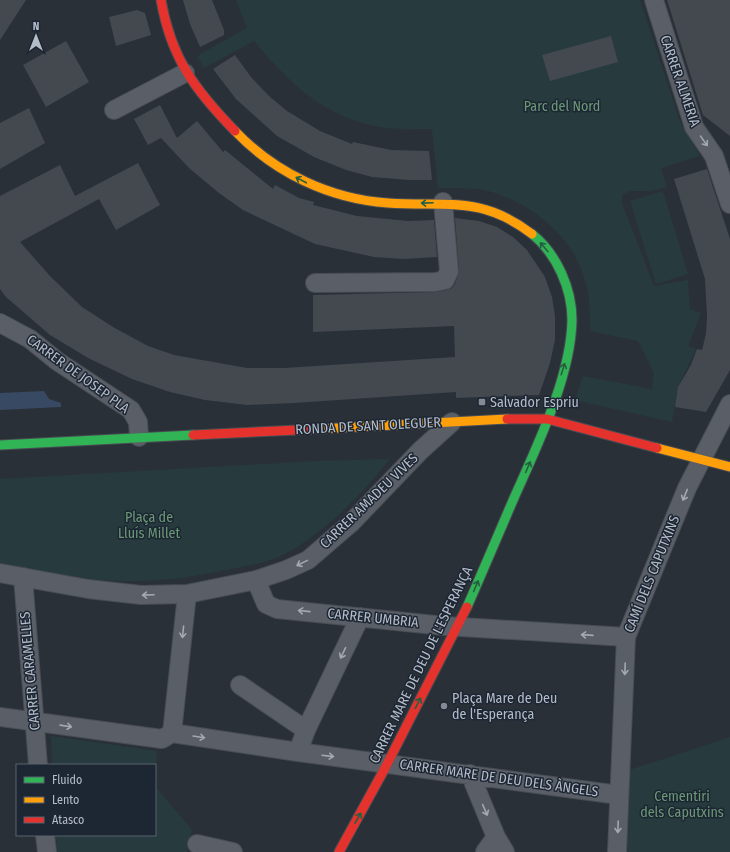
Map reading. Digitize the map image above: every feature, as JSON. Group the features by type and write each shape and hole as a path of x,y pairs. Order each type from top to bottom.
{"street":[{"name":"CARRER MARE DE DEU DE L'ESPERANÇA","path":"161,0 171,42 185,73 216,112 245,141 271,163 304,182 333,194 364,201 400,204 443,202 498,211 522,225 545,247 559,268 570,297 572,325 567,357 536,448 458,627 388,763 339,852"},
{"name":"CARRER ALMERIA","path":"654,0 694,127 714,156 730,204"},
{"path":"114,110 185,73"},
{"path":"315,283 435,282 445,280 449,271 443,202"},
{"name":"CARRER DE JOSEP PLA","path":"0,323 30,339 57,361 131,410 138,422 139,438"},
{"name":"CAMÍ DELS CAPUTXINS","path":"617,852 626,637 688,488 702,459 724,428 730,404"},
{"name":"RONDA DE SANT OLEGUER","path":"0,445 505,419 546,419 730,467"},
{"name":"CARRER AMADEU VIVES","path":"0,573 88,590 141,595 187,594 256,580 286,570 308,560 351,523 420,451 452,422"},
{"name":"CARRER CARAMELLES","path":"23,578 38,764"},
{"name":"CARRER UMBRIA","path":"256,580 266,604 277,608 458,627 626,637"},
{"path":"172,733 187,594"},
{"path":"298,752 306,730 360,617"},
{"path":"240,685 306,730"},
{"name":"CARRER MARE DE DEU DELS ÀNGELS","path":"0,718 34,721 162,739 172,733 298,752 619,795"},
{"path":"470,774 501,845 485,852"},
{"path":"45,836 46,852"},
{"path":"198,843 233,852"}],"green space":[{"name":"Parc del Nord","path":"236,0 640,0 680,121 700,156 661,168 667,187 651,191 630,191 622,195 622,203 654,286 688,280 690,309 701,313 688,346 696,349 678,387 672,422 579,401 576,397 583,376 652,389 654,373 638,341 590,331 588,292 579,265 572,251 562,238 551,226 538,216 510,199 488,191 467,188 438,188 432,129 386,128 360,122 342,115 309,96 294,84 254,41 204,68 197,56 247,28"},
{"path":"663,191 688,274 656,284 630,201"},
{"name":"Plaça de Lluís Millet","path":"390,459 355,499 329,524 315,535 285,554 259,563 183,578 117,581 67,576 0,563 0,479 315,461"},
{"path":"51,736 157,751 156,787 156,764 52,764"},
{"name":"Cementiri dels Caputxins","path":"730,737 730,852 618,852 620,773"},
{"path":"156,787 192,830 187,852 57,852 56,836 156,836"}],"water":[{"path":"44,391 49,399 61,403 61,407 0,410 0,393"}],"building":[{"path":"0,0 26,0 0,40"},
{"path":"183,0 212,0 224,30 224,35 200,47 190,24"},
{"path":"667,0 730,0 730,136 703,115"},
{"path":"137,10 145,13 151,35 116,46 109,17"},
{"path":"611,36 618,62 550,81 542,55"},
{"path":"66,41 89,82 46,107 23,65"},
{"path":"235,55 251,77 269,96 287,111 320,131 352,144 353,142 391,150 429,151 432,180 372,177 346,170 314,157 277,136 236,99 213,69"},
{"path":"160,105 177,138 197,121 223,152 225,150 273,189 275,185 299,198 314,202 313,205 357,216 408,221 434,220 437,257 404,259 374,257 315,244 243,210 219,193 189,168 161,138 148,145 134,119"},
{"path":"29,108 45,143 0,169 0,123"},
{"path":"138,163 160,205 116,230 99,199 20,242 50,276 82,307 113,327 148,346 174,355 247,368 284,368 455,357 454,326 313,332 313,295 435,292 452,288 455,284 459,270 455,218 479,221 497,227 513,237 527,250 545,277 552,297 555,316 555,340 550,363 539,395 456,398 456,392 247,405 205,400 170,392 132,379 88,358 50,335 6,297 0,289 0,196 60,165 75,196"},
{"path":"707,169 730,239 730,370 706,412 675,407 678,387 691,365 697,349 702,350 706,334 707,316 705,279 674,179"}],"traffic: fast":[{"path":"467,607 533,456 551,411 566,365 572,320 566,284 556,262 541,242 532,234"},
{"path":"0,445 193,435"}],"traffic: slow":[{"path":"235,131 251,146 286,171 325,190 345,196 388,203 446,204 480,208 496,213 514,222 532,234"},
{"path":"319,429 507,419"},
{"path":"657,448 730,467"}],"traffic: jam":[{"path":"161,0 165,21 171,39 187,72 208,101 235,131"},
{"path":"507,419 547,419 657,448"},
{"path":"193,435 319,429"},
{"path":"339,852 384,770 467,607"}],"place":[{"name":"Salvador Espriu","path":"482,402"},
{"name":"Plaça Mare de Deu de l'Esperança","path":"444,706"}]}
